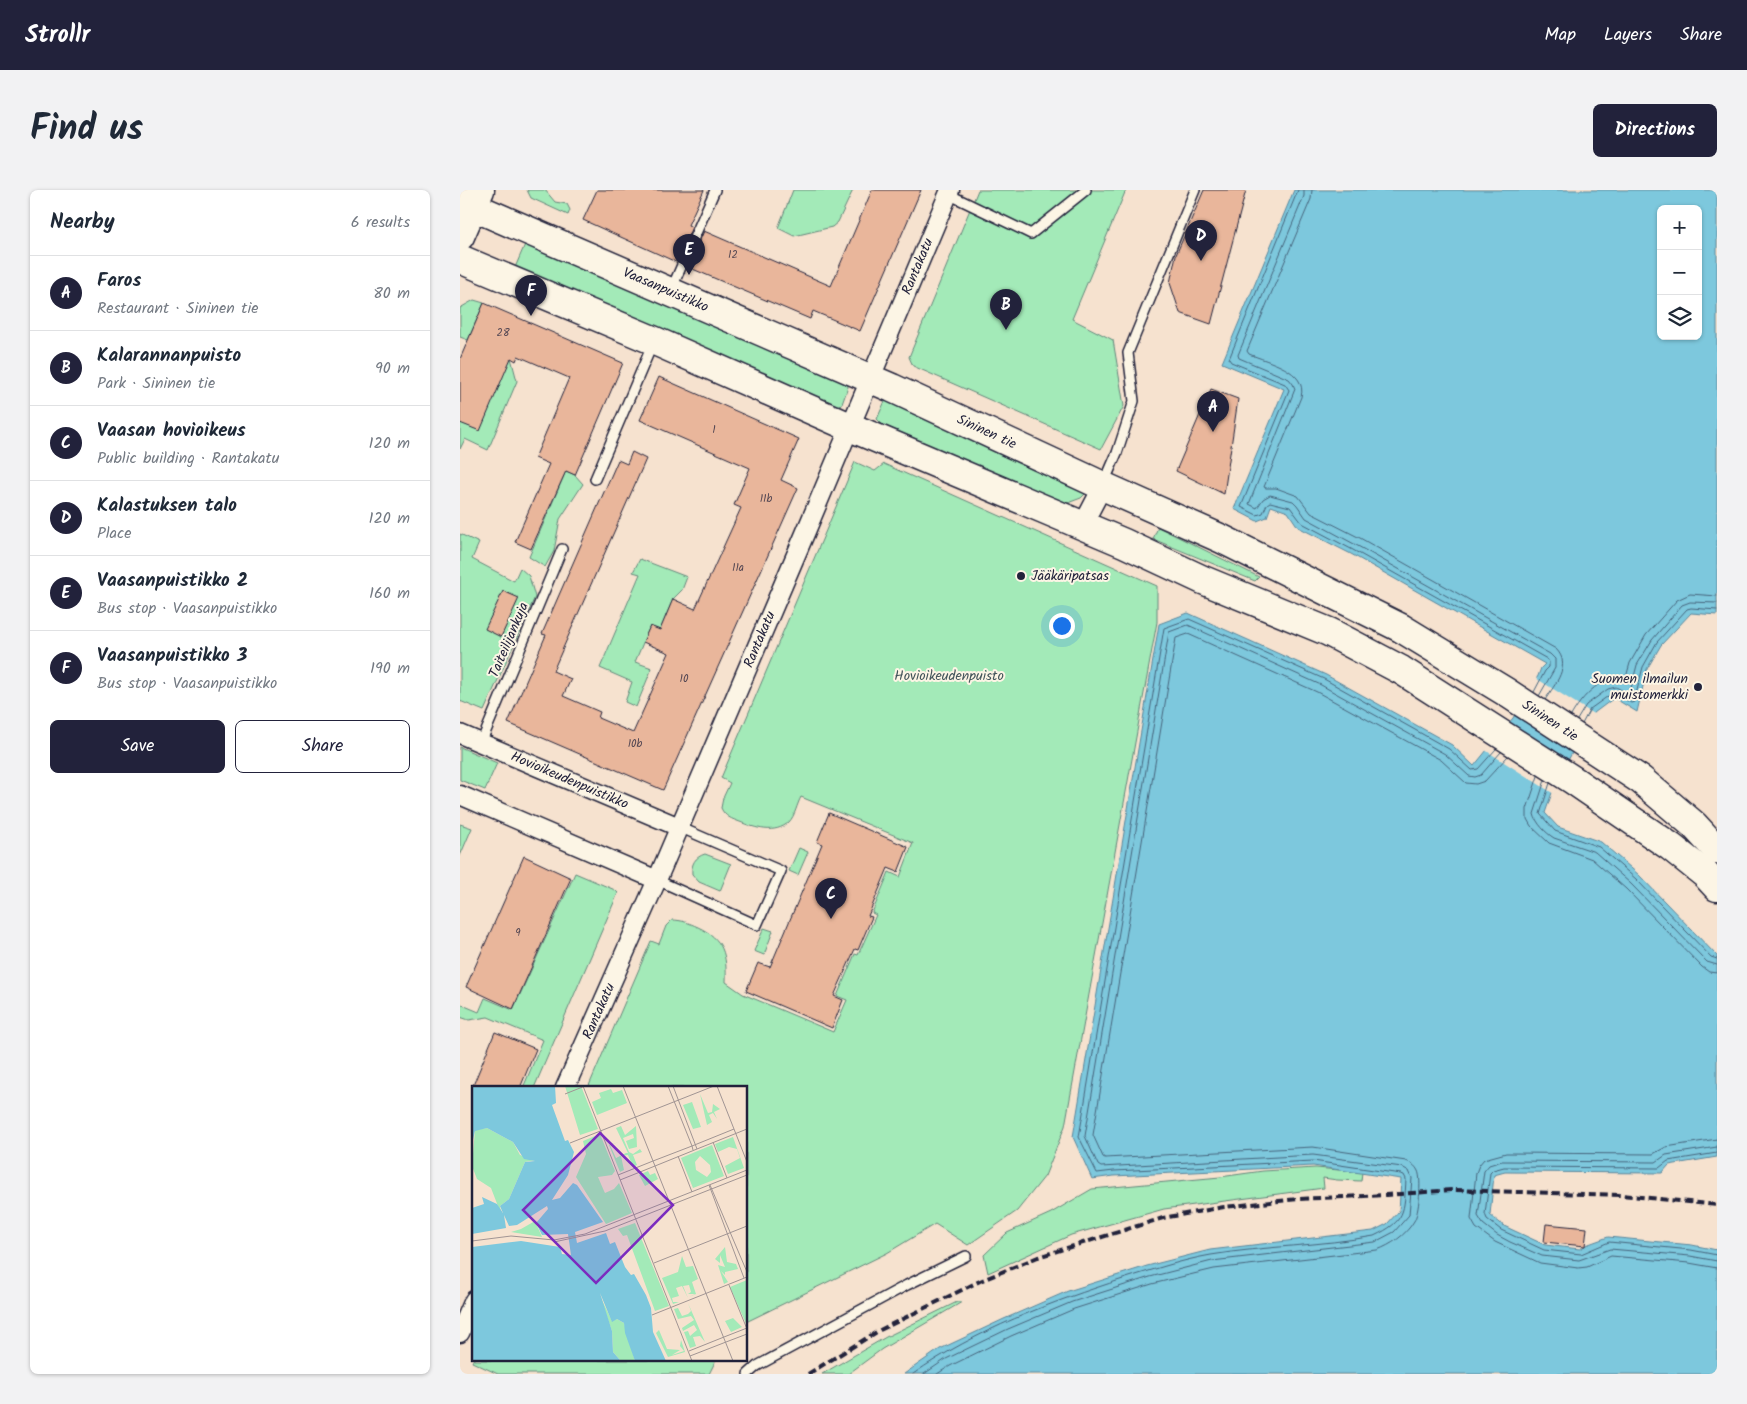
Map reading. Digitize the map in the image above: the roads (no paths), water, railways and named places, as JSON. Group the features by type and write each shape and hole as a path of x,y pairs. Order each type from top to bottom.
{"main road":[{"name":"Vaasanpuistikko","path":"471,199 670,292 870,378"},
{"path":"460,236 471,199"},
{"path":"460,259 654,341 1203,580 1329,632 1401,670 1573,780 1670,847 1706,875 1717,887"},
{"name":"Sininen tie","path":"870,378 1222,539 1401,628 1506,692 1641,780 1694,825 1717,850"}],"street":[{"name":"Rantakatu","path":"566,1086 657,880 949,192"},
{"path":"1082,526 1103,486"},
{"name":"Hovioikeudenpuistikko","path":"460,734 679,827"},
{"path":"460,795 657,880"},
{"path":"460,1333 472,1305"}],"lane":[{"path":"670,292 715,190"},
{"path":"949,192 1031,234 1086,190"},
{"path":"1103,486 1117,453 1134,401 1128,353 1195,190"},
{"path":"595,479 654,341"},
{"name":"Taiteilijankuja","path":"481,743 562,549"},
{"path":"657,880 757,925 781,871 679,827"},
{"path":"748,1374 757,1366 966,1256"}],"water":[{"path":"1294,190 1717,190 1717,615 1691,613 1661,645 1647,669 1637,712 1614,698 1594,713 1555,784 1545,813 1558,827 1601,842 1639,875 1717,956 1717,1157 1669,1165 1662,1173 1505,1172 1494,1175 1490,1215 1504,1226 1545,1245 1580,1249 1608,1237 1692,1245 1717,1250 1717,1374 904,1374 940,1349 1068,1291 1147,1266 1210,1250 1373,1231 1387,1224 1399,1211 1401,1179 1313,1166 1114,1176 1092,1179 1073,1137 1159,624 1188,613 1326,675 1452,745 1474,766 1513,718 1545,664 1351,554 1298,527 1288,512 1271,506 1267,517 1257,521 1234,509 1284,389 1222,363"}],"railway":[{"path":"808,1374 880,1330 980,1281 1038,1257 1163,1218 1224,1207 1298,1199 1452,1190 1622,1195 1717,1205"}],"place":[{"name":"Kalastuksen talo","path":"1201,261"},
{"name":"Vaasanpuistikko 2","path":"689,275"},
{"name":"Vaasanpuistikko 3","path":"531,316"},
{"name":"Kalarannanpuisto","path":"1006,330"},
{"name":"Faros","path":"1213,432"},
{"name":"Jääkäripatsas","path":"1021,576"},
{"name":"Suomen ilmailun muistomerkki","path":"1698,687"},
{"name":"Vaasan hovioikeus","path":"831,919"}],"park label":[{"name":"Hovioikeudenpuisto","path":"949,676"}]}
